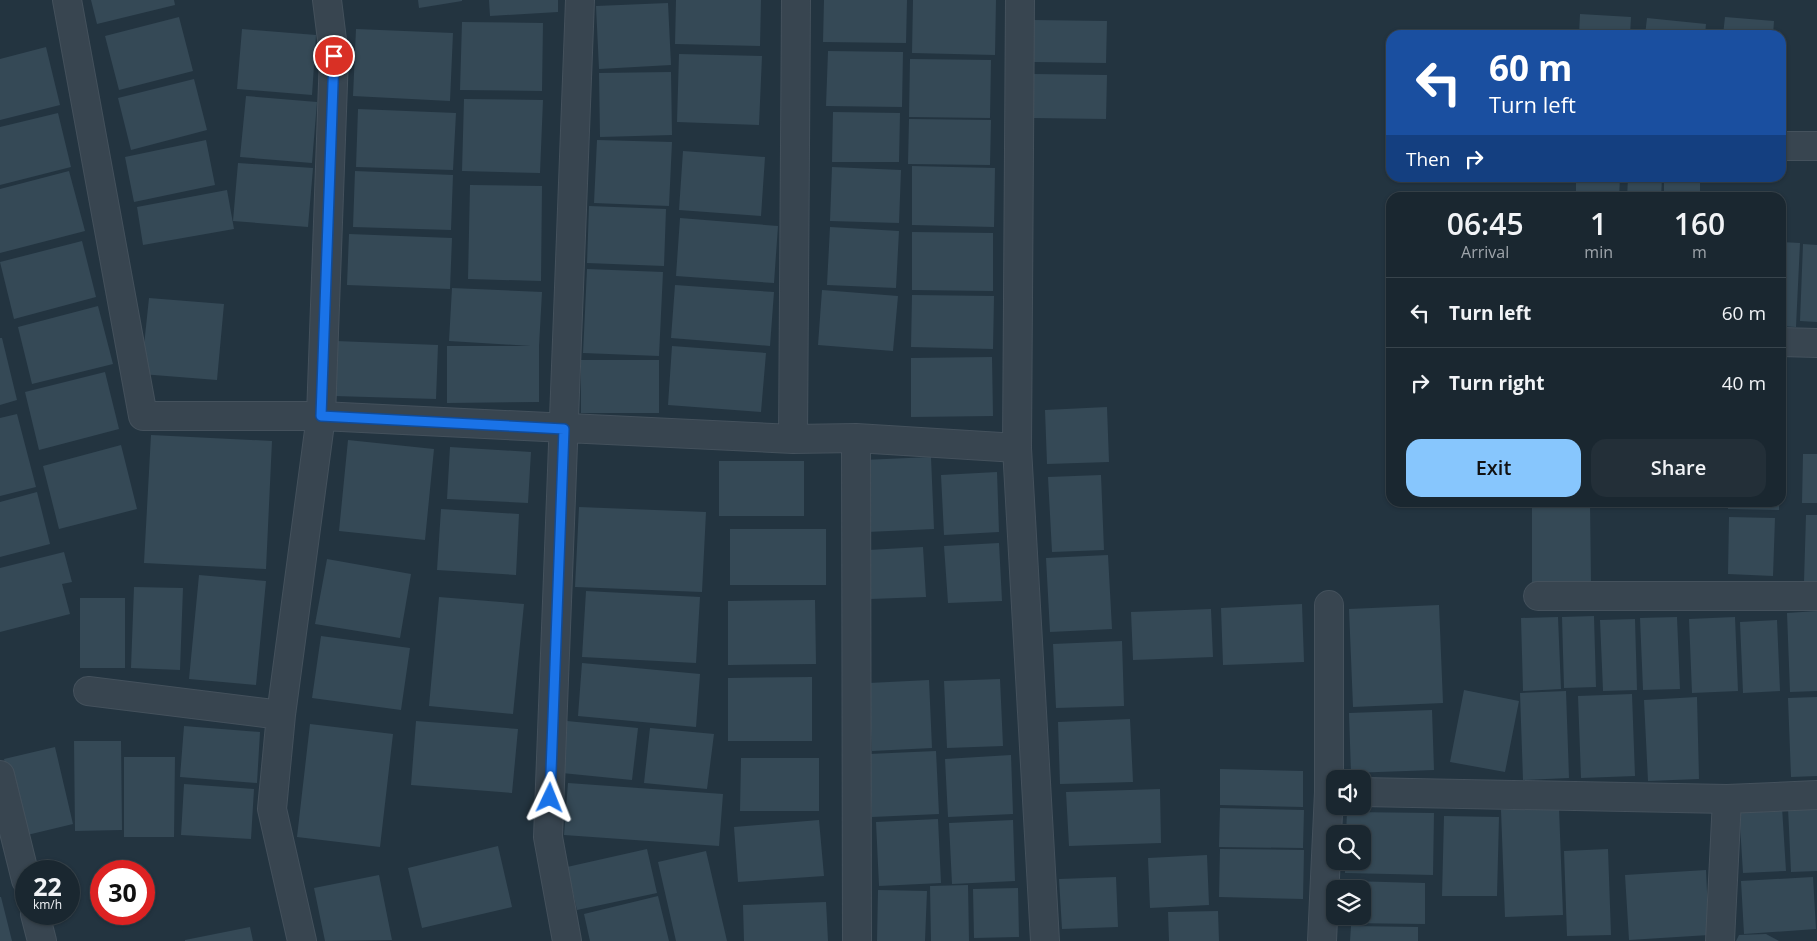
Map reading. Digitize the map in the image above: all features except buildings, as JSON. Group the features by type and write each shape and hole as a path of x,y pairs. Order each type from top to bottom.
{"street":[{"path":"67,0 143,416 321,416 793,439 856,438 1017,448"},
{"path":"302,941 272,809 281,715 321,416 334,56 327,0"},
{"path":"567,941 548,837 580,0"},
{"path":"793,439 796,0"},
{"path":"1020,0 1017,448 1045,941"},
{"path":"1786,146 1817,146"},
{"path":"1786,342 1817,343"},
{"path":"856,438 857,941"},
{"path":"1538,596 1817,596"},
{"path":"1330,605 1332,770"},
{"path":"88,691 281,715"},
{"path":"0,775 21,860"},
{"path":"1371,792 1727,799 1817,795"},
{"path":"1720,941 1727,799"},
{"path":"1322,941 1330,815"},
{"path":"38,925 42,941"}],"route":[{"path":"334,56 321,416 564,429 550,798"}]}
